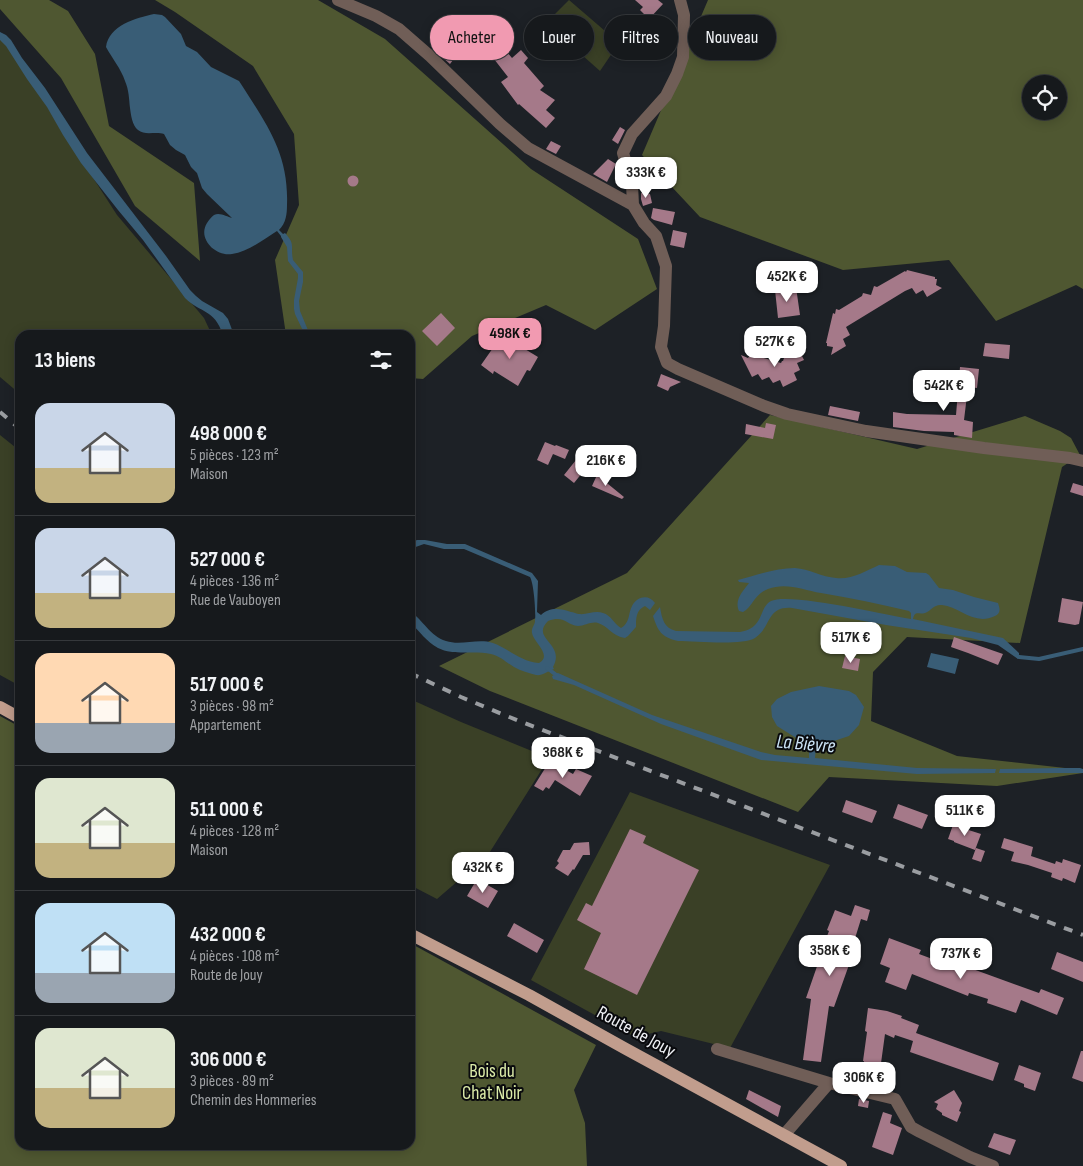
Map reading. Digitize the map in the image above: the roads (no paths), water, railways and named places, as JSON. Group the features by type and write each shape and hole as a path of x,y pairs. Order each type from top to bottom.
{"main road":[{"path":"0,707 15,715"},
{"name":"Route de Jouy","path":"415,937 529,995 841,1166"}],"street":[{"path":"338,0 376,16 399,29 528,148 633,205"},
{"path":"680,0 684,15 683,48 676,74 666,96 632,134 623,154 632,184 633,205 644,223 656,236 666,266 664,326 661,348 667,363 764,406 787,414 866,431 1070,458 1083,462"},
{"path":"718,1049 829,1083 895,1099 911,1127 970,1157 993,1166"},
{"path":"784,1135 829,1083"}],"water":[{"path":"154,14 165,17 181,34 186,46 197,52 211,67 239,81 268,127 280,155 287,187 285,221 279,230 283,234 285,233 290,240 293,260 303,272 299,301 300,311 308,330 303,330 295,314 294,300 298,274 288,261 287,247 277,231 256,245 238,253 226,254 214,250 206,241 204,235 207,223 216,214 232,218 202,188 197,173 191,167 185,155 170,145 164,134 144,133 134,125 126,84 106,47 112,33 124,24"},
{"path":"0,32 11,40 87,153 190,290 202,301 223,313 228,319 232,330 221,330 216,320 185,298 143,240 81,163 47,107 0,40"},
{"path":"415,541 465,544 532,573 538,581 537,612 541,615 544,612 555,609 579,614 600,612 606,614 621,628 626,624 632,606 637,600 646,597 655,603 650,610 645,606 638,612 636,627 625,638 598,623 578,626 558,619 548,621 543,632 555,652 554,669 536,675 525,672 491,654 451,652 438,648 415,627 415,615 440,639 458,643 481,641 493,643 521,658 539,663 543,660 544,656 532,633 535,612 534,592 530,577 464,549 444,549 424,544 415,547"},
{"path":"879,565 895,566 907,572 926,573 939,588 953,590 998,603 1000,609 998,614 987,618 980,619 949,606 939,605 925,613 916,614 913,619 1003,638 1019,653 1018,659 998,645 971,638 792,608 778,610 755,638 740,642 678,641 668,638 661,633 653,616 660,607 664,622 669,628 676,631 740,632 754,626 764,608 771,601 797,599 911,619 909,611 788,586 775,587 763,591 746,610 743,612 739,611 738,599 749,583 739,582 738,580 773,570 788,568 805,570 831,577 847,578"},
{"path":"931,653 959,659 955,674 927,667"},
{"path":"558,673 652,715 761,752 809,758 809,746 777,726 772,717 771,706 777,699 791,692 819,686 849,691 856,695 864,707 859,725 849,736 816,747 815,758 917,768 996,769 995,773 917,774 761,760 661,724 574,685 553,679 552,676"},
{"path":"1000,769 1083,769 1083,773 999,773"}],"waterway":[{"path":"1019,657 1039,659 1083,649"},
{"name":"La Bièvre","path":"547,668 559,677"}],"railway":[{"path":"0,412 15,425"},
{"path":"415,675 519,721 1083,935"}],"park label":[{"name":"Bois du Chat Noir","path":"492,1082"}]}
